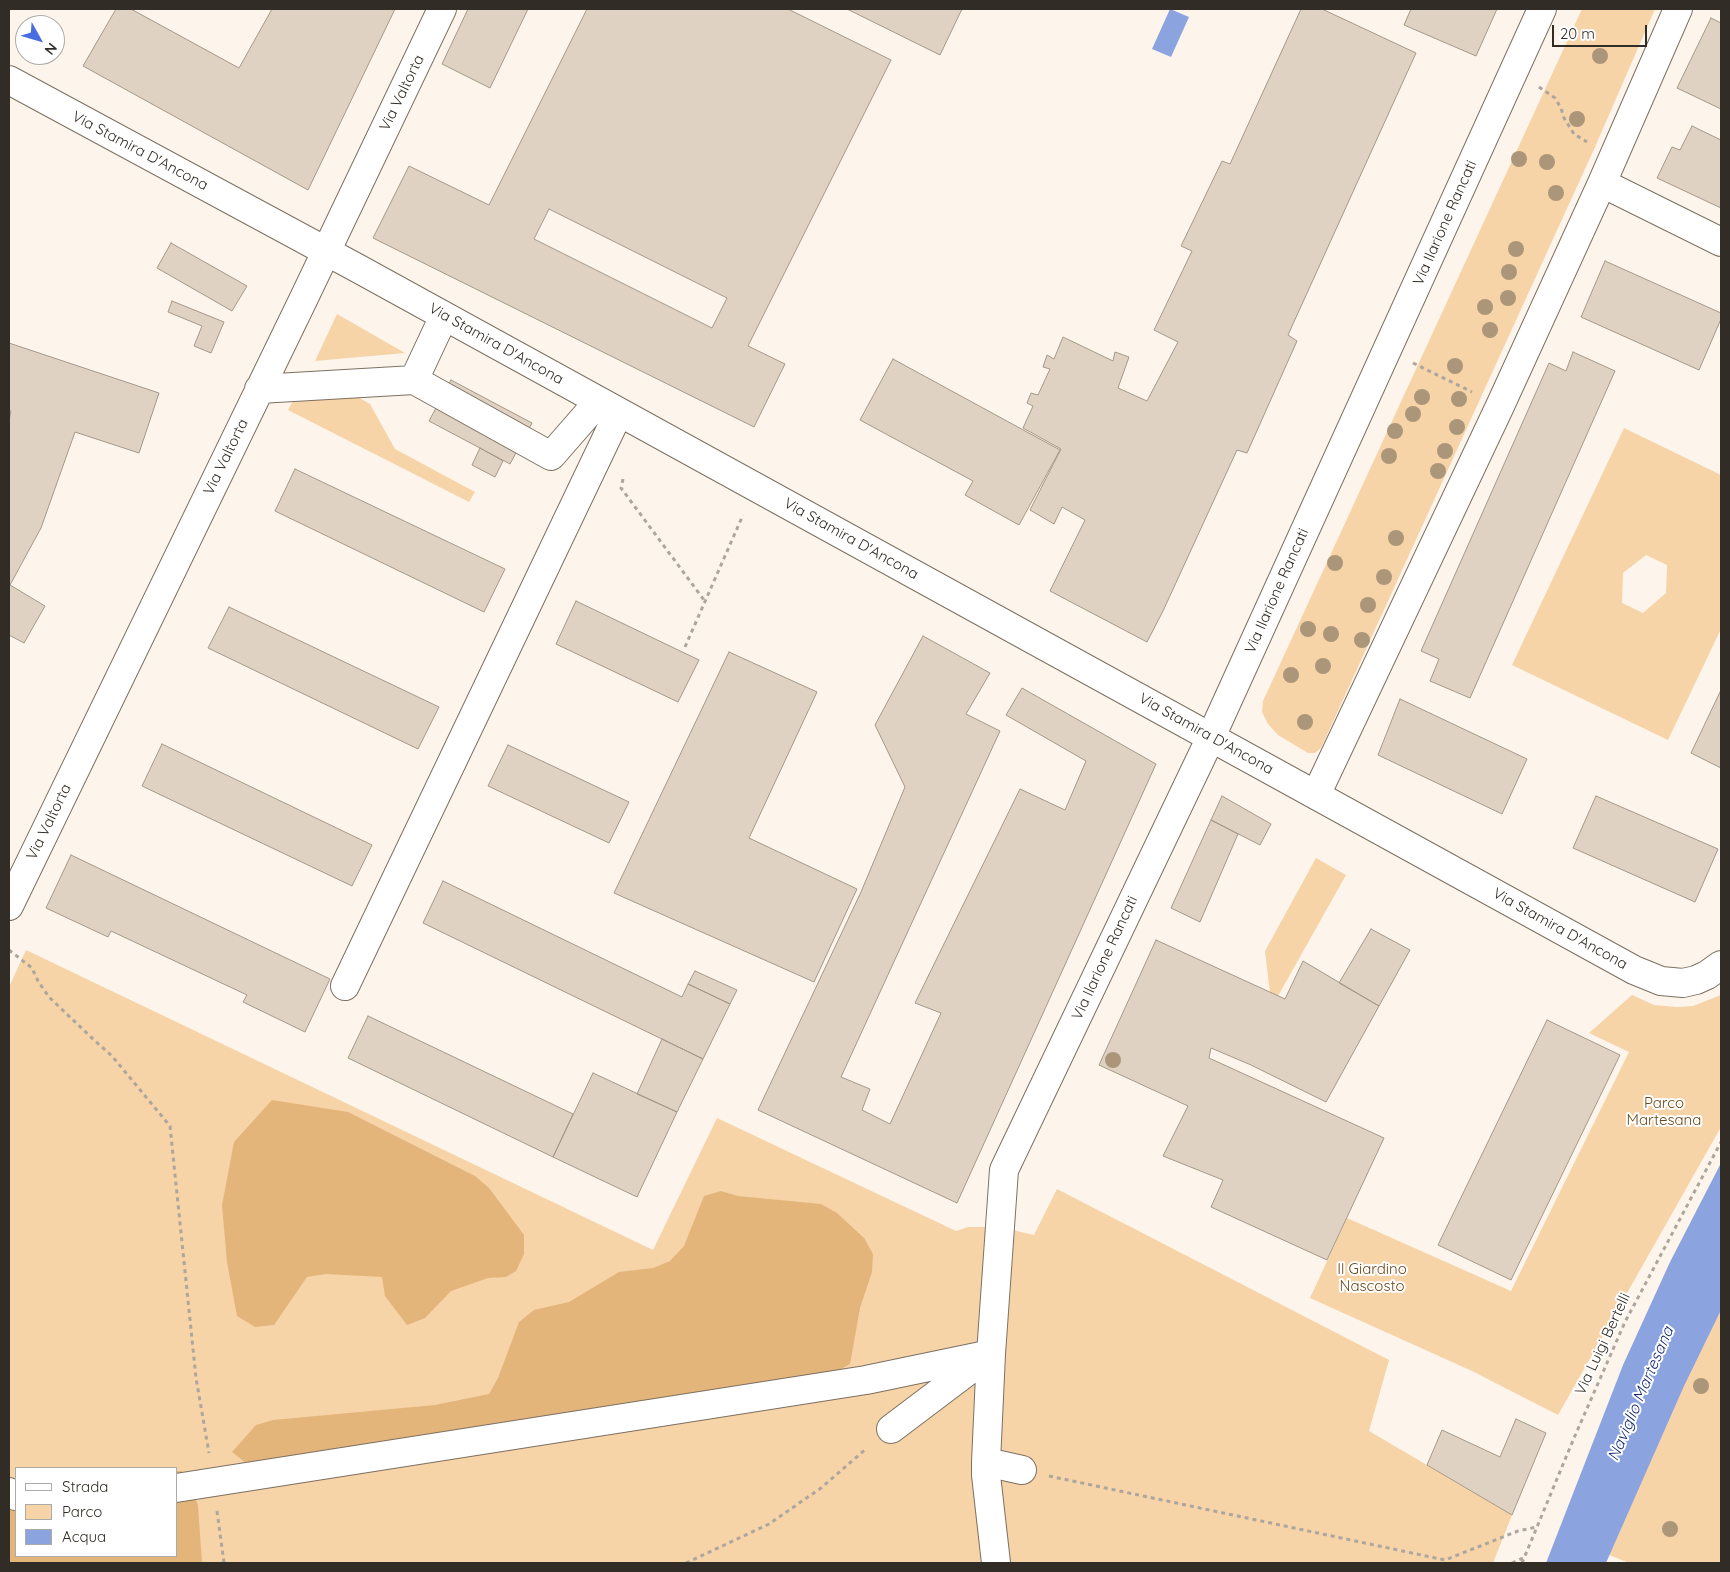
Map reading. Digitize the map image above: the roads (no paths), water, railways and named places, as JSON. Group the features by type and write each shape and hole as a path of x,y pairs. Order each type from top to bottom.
{"street":[{"name":"Via Valtorta","path":"9,906 442,9"},
{"name":"Via Ilarione Rancati","path":"991,1354 1004,1170 1211,737 1542,9"},
{"path":"1316,794 1500,406 1614,157 1678,9"},
{"name":"Via Stamira D'Ancona","path":"9,80 444,316 1634,970 1661,980 1684,983 1707,976 1721,965"},
{"path":"1602,183 1721,242"},
{"path":"414,380 444,316"},
{"path":"259,389 414,380 552,456 609,407"},
{"path":"345,986 609,407"},
{"path":"891,1429 991,1354"},
{"path":"991,1354 986,1475 996,1563"},
{"path":"178,1488 866,1380 991,1354"},
{"path":"986,1462 1022,1470"}],"water":[{"path":"1170,9 1189,17 1171,57 1152,49"},
{"name":"Naviglio Martesana","path":"1721,1163 1721,1310 1684,1386 1606,1563 1546,1563 1623,1365 1670,1262"}],"park label":[{"name":"Parco Martesana","path":"1664,1112"},
{"name":"Il Giardino Nascosto","path":"1372,1278"}]}
